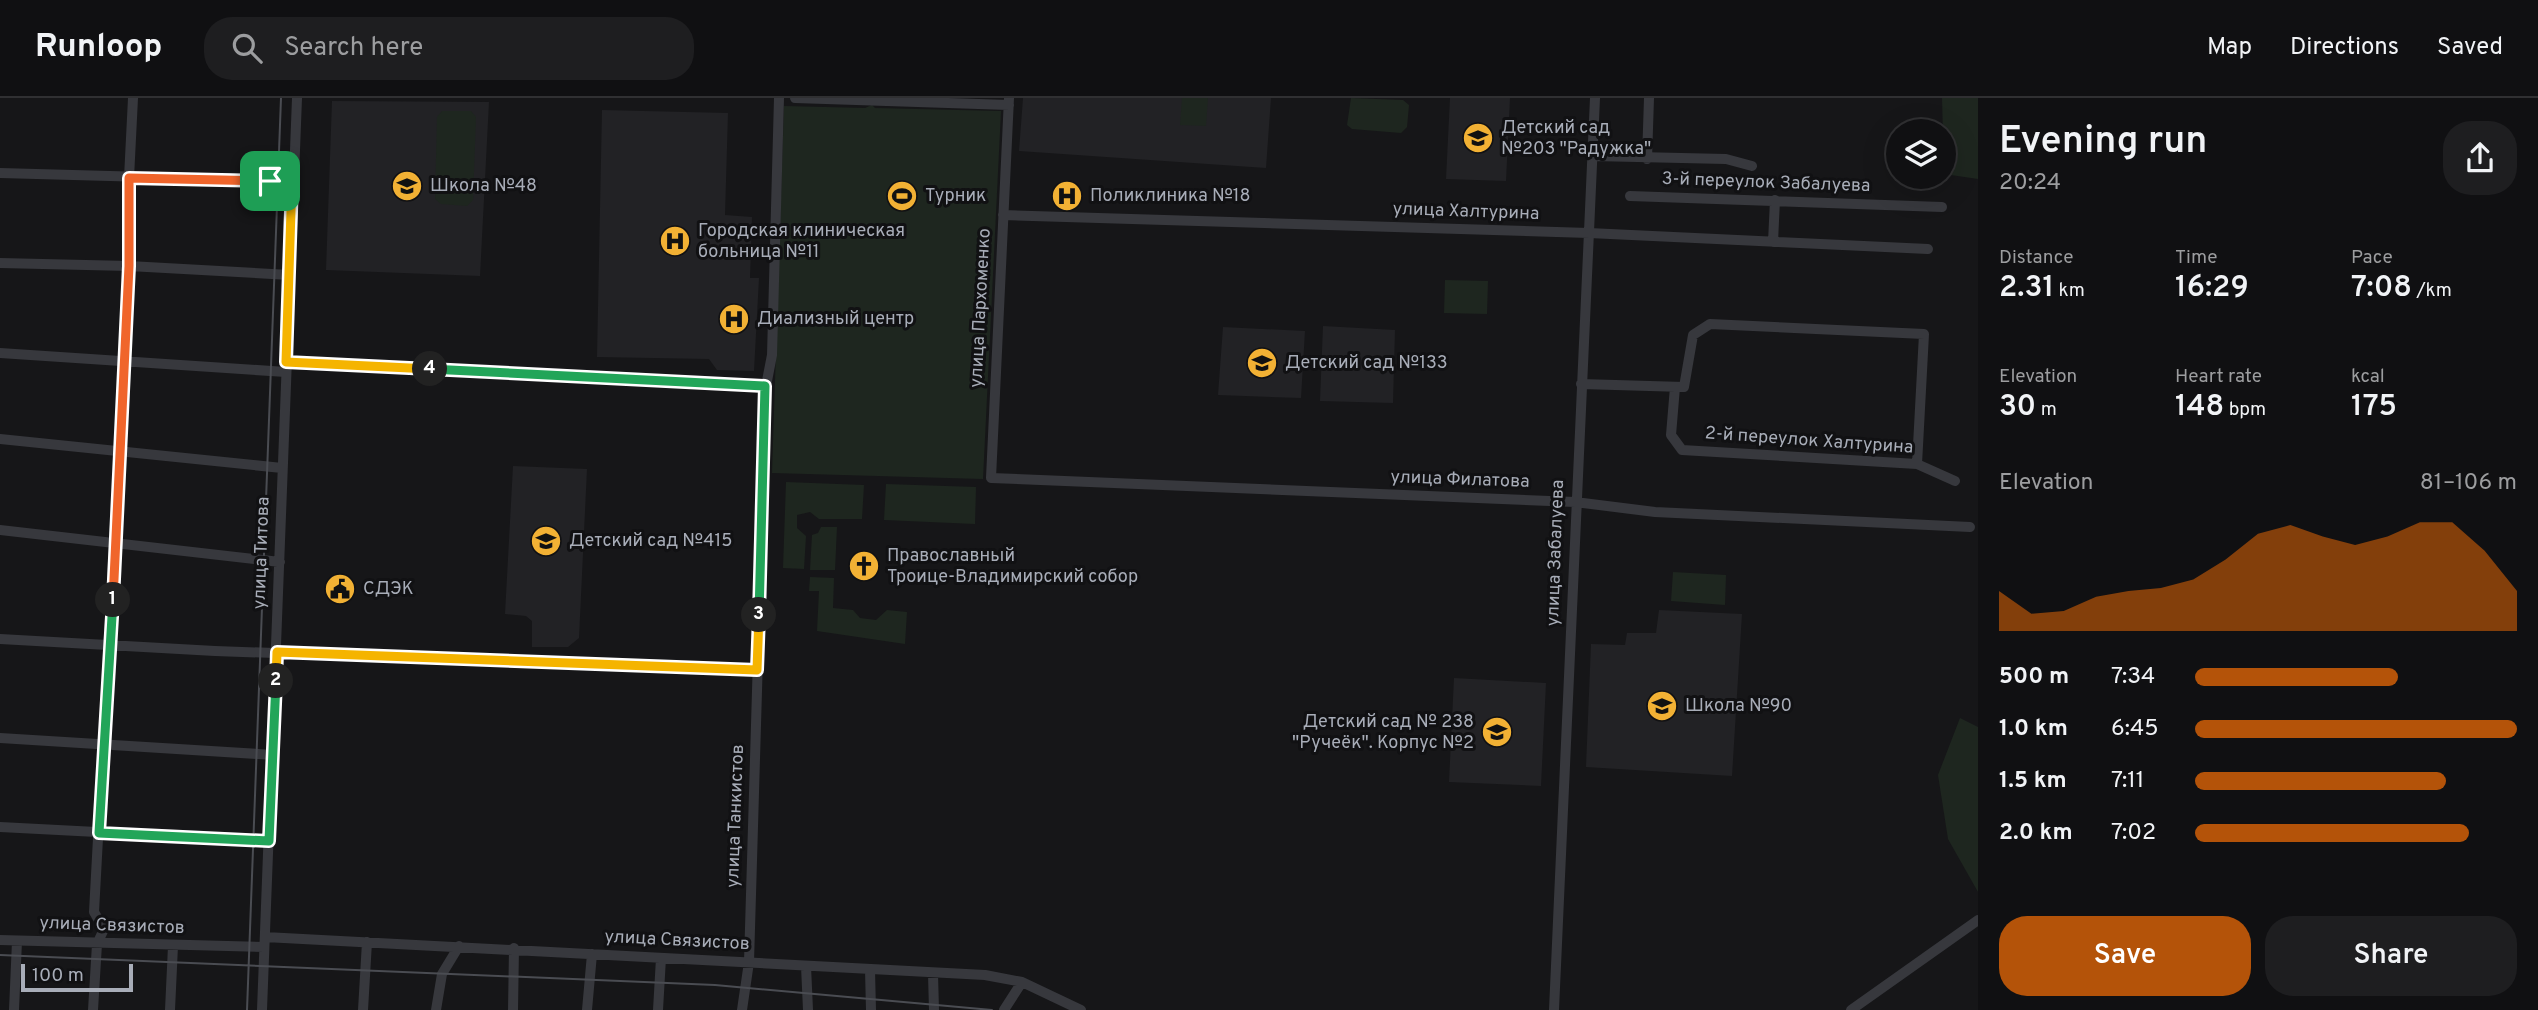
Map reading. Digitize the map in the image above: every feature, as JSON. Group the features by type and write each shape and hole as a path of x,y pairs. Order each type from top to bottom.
{"street":[{"path":"93,1010 97,944 104,929 94,912 125,360 133,98"},
{"name":"улица Титова","path":"262,1010 274,755 297,98"},
{"name":"улица Танкистов","path":"742,1010 749,962 765,386 772,355 779,98"},
{"path":"795,98 1009,101"},
{"name":"улица Забалуева","path":"1554,1010 1595,98"},
{"path":"1647,159 1649,98"},
{"name":"улица Пархоменко","path":"991,478 1009,101"},
{"path":"1593,156 1726,159 1752,166"},
{"path":"0,173 292,181"},
{"name":"3-й переулок Забалуева","path":"1630,196 1942,207"},
{"path":"1773,242 1774,200"},
{"name":"улица Халтурина","path":"1003,215 1589,233 1928,248"},
{"path":"0,263 129,266 290,275"},
{"path":"1581,384 1684,387 1693,335 1710,324 1924,334 1917,464"},
{"path":"0,353 765,386"},
{"name":"2-й переулок Халтурина","path":"1675,387 1671,435 1682,450 1917,464 1955,481"},
{"path":"0,439 282,468"},
{"name":"улица Филатова","path":"991,478 1575,502 1655,512 1970,527"},
{"path":"0,530 280,562"},
{"path":"0,639 757,670"},
{"path":"0,738 274,755"},
{"path":"0,827 269,841"},
{"path":"1851,1010 1976,921"},
{"name":"улица Связистов","path":"0,940 173,946 265,942 367,942 985,975 1022,982 1064,1006 1081,1010"},
{"path":"14,1010 17,941"},
{"path":"363,1010 367,942"},
{"path":"170,1010 173,946"},
{"path":"436,1010 442,974 459,946"},
{"path":"513,1010 514,948"},
{"path":"587,1010 592,954"},
{"path":"658,1010 662,958"},
{"path":"806,966 807,1010"},
{"path":"870,970 871,1010"},
{"path":"933,974 934,1010"},
{"path":"1004,1010 1022,982"}],"shaded area":[{"path":"1023,98 1271,98 1266,168 1019,151"},
{"path":"1182,98 1208,98 1206,126 1180,125"},
{"path":"1351,98 1403,100 1409,105 1407,127 1401,133 1352,129 1347,125"},
{"name":"Детский сад №203 \"Радужка\"","path":"1450,98 1510,98 1506,181 1446,179"},
{"path":"1942,98 1978,98 1978,179 1956,176 1956,119 1943,119"},
{"name":"Школа №48","path":"332,101 489,102 480,276 326,270"},
{"path":"872,105 875,108 1001,111 983,479 772,473 784,106 865,108"},
{"name":"Городская клиническая больница №11","path":"602,110 728,113 725,215 752,217 750,278 759,278 754,371 717,370 709,359 597,357"},
{"path":"442,111 471,111 476,117 473,200 467,206 441,204 435,199 437,117"},
{"path":"1445,280 1488,281 1487,314 1444,313"},
{"path":"1323,326 1395,330 1393,403 1320,401"},
{"name":"Детский сад №133","path":"1223,327 1305,331 1301,398 1218,395"},
{"name":"Детский сад №415","path":"513,466 587,469 579,638 568,647 532,647 532,621 526,616 505,614"},
{"path":"786,482 864,485 862,519 819,519 810,512 797,515 797,528 806,536 804,569 783,568"},
{"path":"886,484 976,487 975,524 884,520"},
{"path":"821,527 837,527 835,570 810,570 812,535 818,533"},
{"path":"1673,572 1726,575 1725,605 1671,601"},
{"path":"810,577 834,578 833,608 853,610 860,618 876,620 887,610 907,612 905,644 817,631 819,591 809,591"},
{"name":"Школа №90","path":"1659,610 1742,614 1732,776 1586,767 1591,644 1625,645 1627,633 1656,633"},
{"name":"Детский сад № 238 \"Ручеёк\". Корпус №2","path":"1454,678 1546,683 1541,786 1449,782"},
{"path":"1960,718 1978,727 1978,892 1948,839 1938,775"}],"tram line":[{"path":"247,1010 281,98"},
{"path":"0,955 715,985 992,1010"}],"place":[{"name":"Детский сад №203 \"Радужка\"","path":"1478,138"},
{"name":"Школа №48","path":"407,186"},
{"name":"Турник","path":"902,196"},
{"name":"Поликлиника №18","path":"1067,196"},
{"name":"Городская клиническая больница №11","path":"675,241"},
{"name":"Диализный центр","path":"734,319"},
{"name":"Детский сад №133","path":"1262,363"},
{"name":"Детский сад №415","path":"546,541"},
{"name":"Православный Троице-Владимирский собор","path":"864,566"},
{"name":"СДЭК","path":"340,589"},
{"name":"Школа №90","path":"1662,706"},
{"name":"Детский сад № 238 \"Ручеёк\". Корпус №2","path":"1497,732"}],"route":[{"path":"129,178 270,181 292,181 286,362 765,386 757,670 277,652 269,841 99,833 129,266 129,178"}]}
